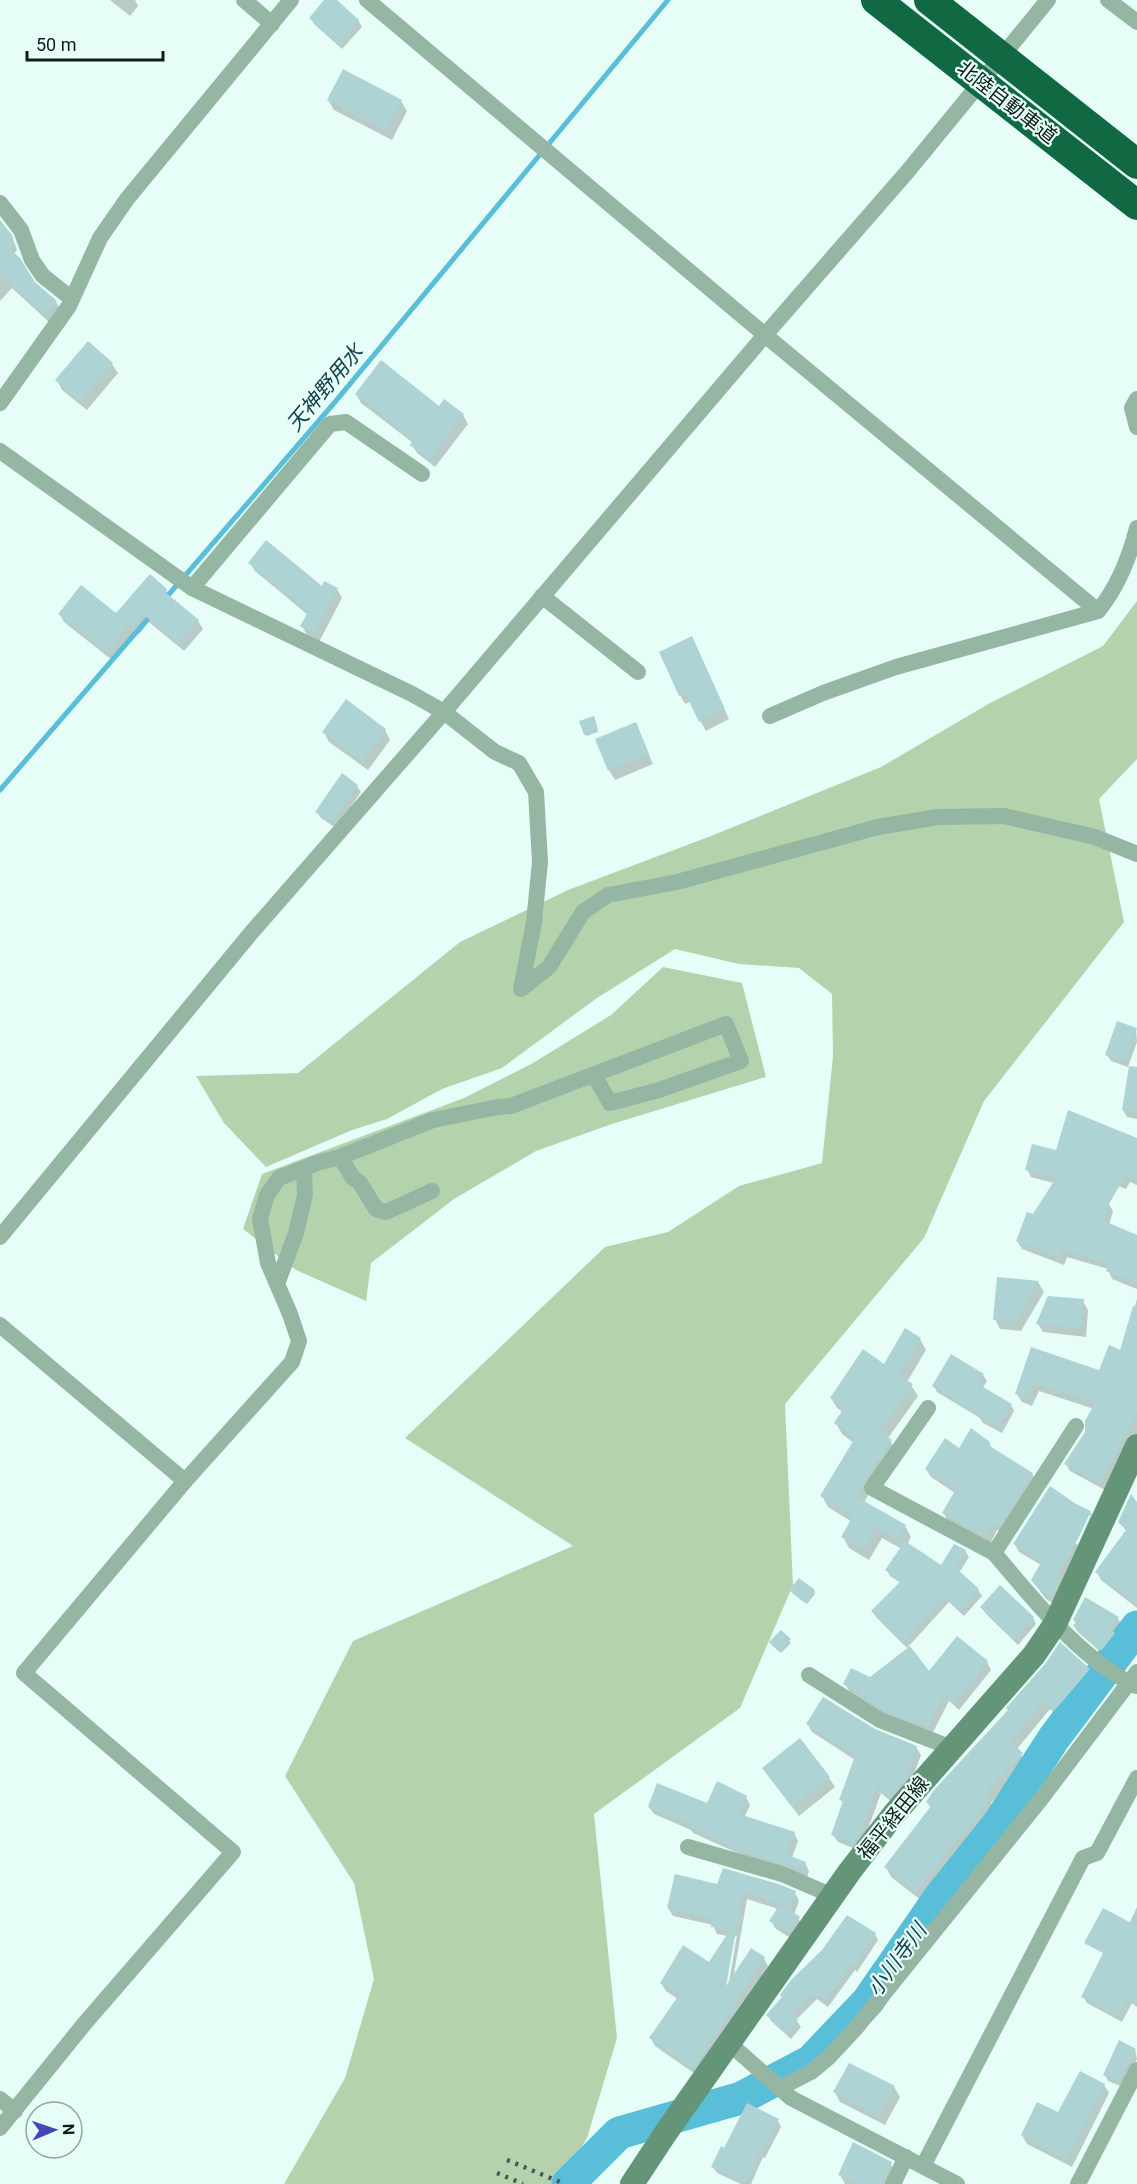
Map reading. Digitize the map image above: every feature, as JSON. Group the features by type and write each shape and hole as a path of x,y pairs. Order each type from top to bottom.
{"highway":[{"name":"北陸自動車道","path":"876,0 1137,204"},
{"name":"北陸自動車道","path":"929,0 1137,164"}],"main road":[{"name":"福平経田線","path":"632,2184 833,1896 894,1814 1034,1655 1055,1624 1137,1446"}],"street":[{"path":"244,0 272,24"},
{"path":"0,403 72,299 100,238 127,199 291,0"},
{"path":"367,0 1098,611"},
{"path":"0,1237 251,933 444,712 908,171 1048,0"},
{"path":"1108,0 1137,22"},
{"path":"0,203 21,230 32,260 44,276 72,299"},
{"path":"1137,399 1131,408 1137,427"},
{"path":"192,588 330,424 346,422 422,474"},
{"path":"0,451 192,588 412,694 444,712 495,752 519,763 536,792 540,862 534,922 521,989 549,967 583,912 608,896 677,882 878,827 938,817 1004,816 1095,837 1137,854"},
{"path":"770,716 823,693 896,667 1098,611 1112,594 1131,554 1137,528"},
{"path":"542,596 638,672"},
{"path":"0,2128 85,2023 233,1852 24,1673 185,1480 292,1362 299,1341 268,1263 260,1219 267,1195 279,1178 304,1168 340,1157 433,1120 511,1106 726,1024 741,1061 659,1090 610,1103 594,1075"},
{"path":"340,1157 376,1209 386,1212 432,1191"},
{"path":"277,1284 298,1224 305,1195 304,1168"},
{"path":"0,1325 185,1480"},
{"path":"780,2088 811,2072 830,2057 856,2028 1134,1680 1087,1652 1055,1624 994,1553 872,1488 928,1408"},
{"path":"994,1553 1076,1426"},
{"path":"809,1675 880,1720 952,1748"},
{"path":"923,2166 1083,1858 1097,1853 1137,1778"},
{"path":"688,1847 782,1874 833,1896"},
{"path":"724,2053 780,2088 791,2098 957,2184"},
{"path":"1078,2184 1137,2070"},
{"path":"0,2099 15,2111"},
{"path":"893,2184 906,2157"}],"green space":[{"path":"1137,601 1137,759 1099,799 1124,922 984,1101 924,1238 785,1404 793,1585 740,1708 594,1814 617,2038 587,2138 560,2184 284,2184 345,2078 374,1979 354,1883 285,1776 353,1641 573,1546 405,1438 605,1247 668,1232 739,1186 822,1163 833,1056 832,994 799,968 739,964 675,949 597,998 502,1068 442,1089 387,1119 352,1130 266,1167 224,1123 196,1076 298,1073 460,942 568,890 711,836 881,767 990,703 1103,646"},
{"path":"663,967 742,983 766,1077 612,1124 536,1151 454,1199 371,1263 366,1301 296,1270 243,1229 262,1174 464,1098 533,1063 611,1015"}],"building":[{"path":"324,0 337,0 359,20 338,44 309,18"},
{"path":"343,69 402,100 386,131 327,100"},
{"path":"0,220 12,235 14,242 9,248 20,258 35,282 57,301 44,315 0,275"},
{"path":"88,341 113,363 80,402 55,380"},
{"path":"381,360 439,406 444,399 464,414 430,460 410,445 413,440 355,394"},
{"path":"266,540 322,586 324,581 338,588 314,634 300,626 308,612 248,563"},
{"path":"150,574 167,589 165,592 199,620 179,644 144,615 133,627 130,624 107,653 58,614 81,585 116,613"},
{"path":"692,636 725,709 699,722 685,693 679,696 659,652"},
{"path":"346,699 386,729 362,762 322,732"},
{"path":"594,716 598,729 584,735 579,721"},
{"path":"636,722 649,754 608,771 595,739"},
{"path":"342,773 358,785 332,823 315,812"},
{"path":"1117,1021 1137,1028 1125,1062 1105,1055"},
{"path":"1129,1066 1137,1067 1137,1113 1122,1110"},
{"path":"1068,1110 1137,1138 1137,1179 1126,1175 1110,1202 1104,1221 1137,1235 1137,1283 1106,1271 1109,1264 1063,1249 1059,1258 1016,1241 1027,1212 1033,1214 1056,1178 1025,1170 1032,1144 1056,1150"},
{"path":"997,1277 1039,1281 1015,1322 993,1320"},
{"path":"1048,1296 1084,1299 1081,1328 1036,1324"},
{"path":"1133,1306 1137,1307 1137,1413 1100,1483 1064,1464 1085,1432 1085,1421 1095,1403 1034,1383 1028,1399 1015,1394 1031,1347 1099,1370 1109,1345 1120,1350"},
{"path":"905,1328 921,1338 899,1375 913,1384 880,1431 892,1440 863,1482 857,1497 906,1525 898,1540 876,1528 863,1550 841,1537 853,1516 820,1496 855,1438 834,1423 844,1408 830,1398 863,1349 884,1364"},
{"path":"951,1354 984,1374 978,1384 1012,1404 998,1428 932,1386"},
{"path":"971,1428 990,1442 988,1445 1033,1473 999,1527 992,1523 985,1536 942,1513 956,1489 925,1469 945,1438 959,1448"},
{"path":"1050,1486 1076,1504 1091,1511 1055,1578 1059,1581 1051,1597 1031,1580 1042,1561 1013,1544"},
{"path":"1131,1494 1137,1502 1137,1605 1095,1572 1126,1530 1118,1522"},
{"path":"905,1541 941,1565 954,1544 966,1550 956,1568 979,1589 960,1611 945,1597 903,1643 871,1611 901,1581 885,1570"},
{"path":"799,1578 815,1590 805,1603 789,1590"},
{"path":"1000,1585 1034,1617 1014,1640 980,1607"},
{"path":"1085,1597 1119,1617 1108,1629 1115,1633 1101,1651 1073,1626 1076,1622 1073,1620"},
{"path":"781,1630 791,1639 779,1652 769,1642"},
{"path":"957,1636 988,1661 954,1703 944,1695 928,1727 885,1711 843,1684 851,1668 870,1677 910,1646 929,1671"},
{"path":"1060,1642 1090,1669 1055,1710 1044,1701 1010,1741 1023,1753 985,1794 990,1798 967,1831 965,1830 916,1892 884,1867 931,1806 926,1802 934,1790 1008,1710 1006,1708 1045,1664"},
{"path":"823,1697 875,1729 917,1746 907,1774 909,1775 889,1798 877,1787 860,1835 854,1843 831,1835 843,1801 839,1800 855,1756 806,1724"},
{"path":"800,1738 830,1777 792,1807 762,1768"},
{"path":"717,1781 747,1796 739,1814 795,1832 787,1855 806,1862 803,1871 729,1848 730,1846 687,1825 689,1824 648,1807 657,1783 707,1803"},
{"path":"723,1868 796,1891 790,1908 743,1892 726,1986 751,1948 765,1957 693,2069 649,2038 679,1995 660,1983 683,1945 709,1962 730,1930 711,1927 712,1919 667,1908 675,1874 717,1884"},
{"path":"780,1904 800,1917 789,1933 769,1921"},
{"path":"1103,1908 1137,1926 1137,2004 1128,1998 1119,2016 1081,1997 1103,1953 1084,1943"},
{"path":"847,1915 876,1933 853,1967 851,1965 824,2002 813,1994 792,2015 798,2020 787,2033 766,2015 782,1997 780,1995 791,1980 822,1950"},
{"path":"1119,2040 1136,2049 1119,2082 1103,2075"},
{"path":"849,2063 895,2086 879,2116 833,2092"},
{"path":"1080,2071 1105,2084 1067,2159 1021,2135 1037,2102 1058,2112"},
{"path":"747,2103 779,2119 746,2182 711,2167 721,2146 724,2148"},
{"path":"853,2142 892,2162 882,2184 859,2184 838,2175"}],"waterway":[{"name":"天神野用水","path":"164,600 335,402 668,0"},
{"name":"天神野用水","path":"0,790 152,614"},
{"name":"小川寺川","path":"568,2184 619,2133 741,2098 811,2061 868,2001 940,1897 999,1823 1054,1738 1137,1627"}],"railway":[{"path":"507,2160 565,2184"},
{"path":"497,2173 523,2184"}]}
